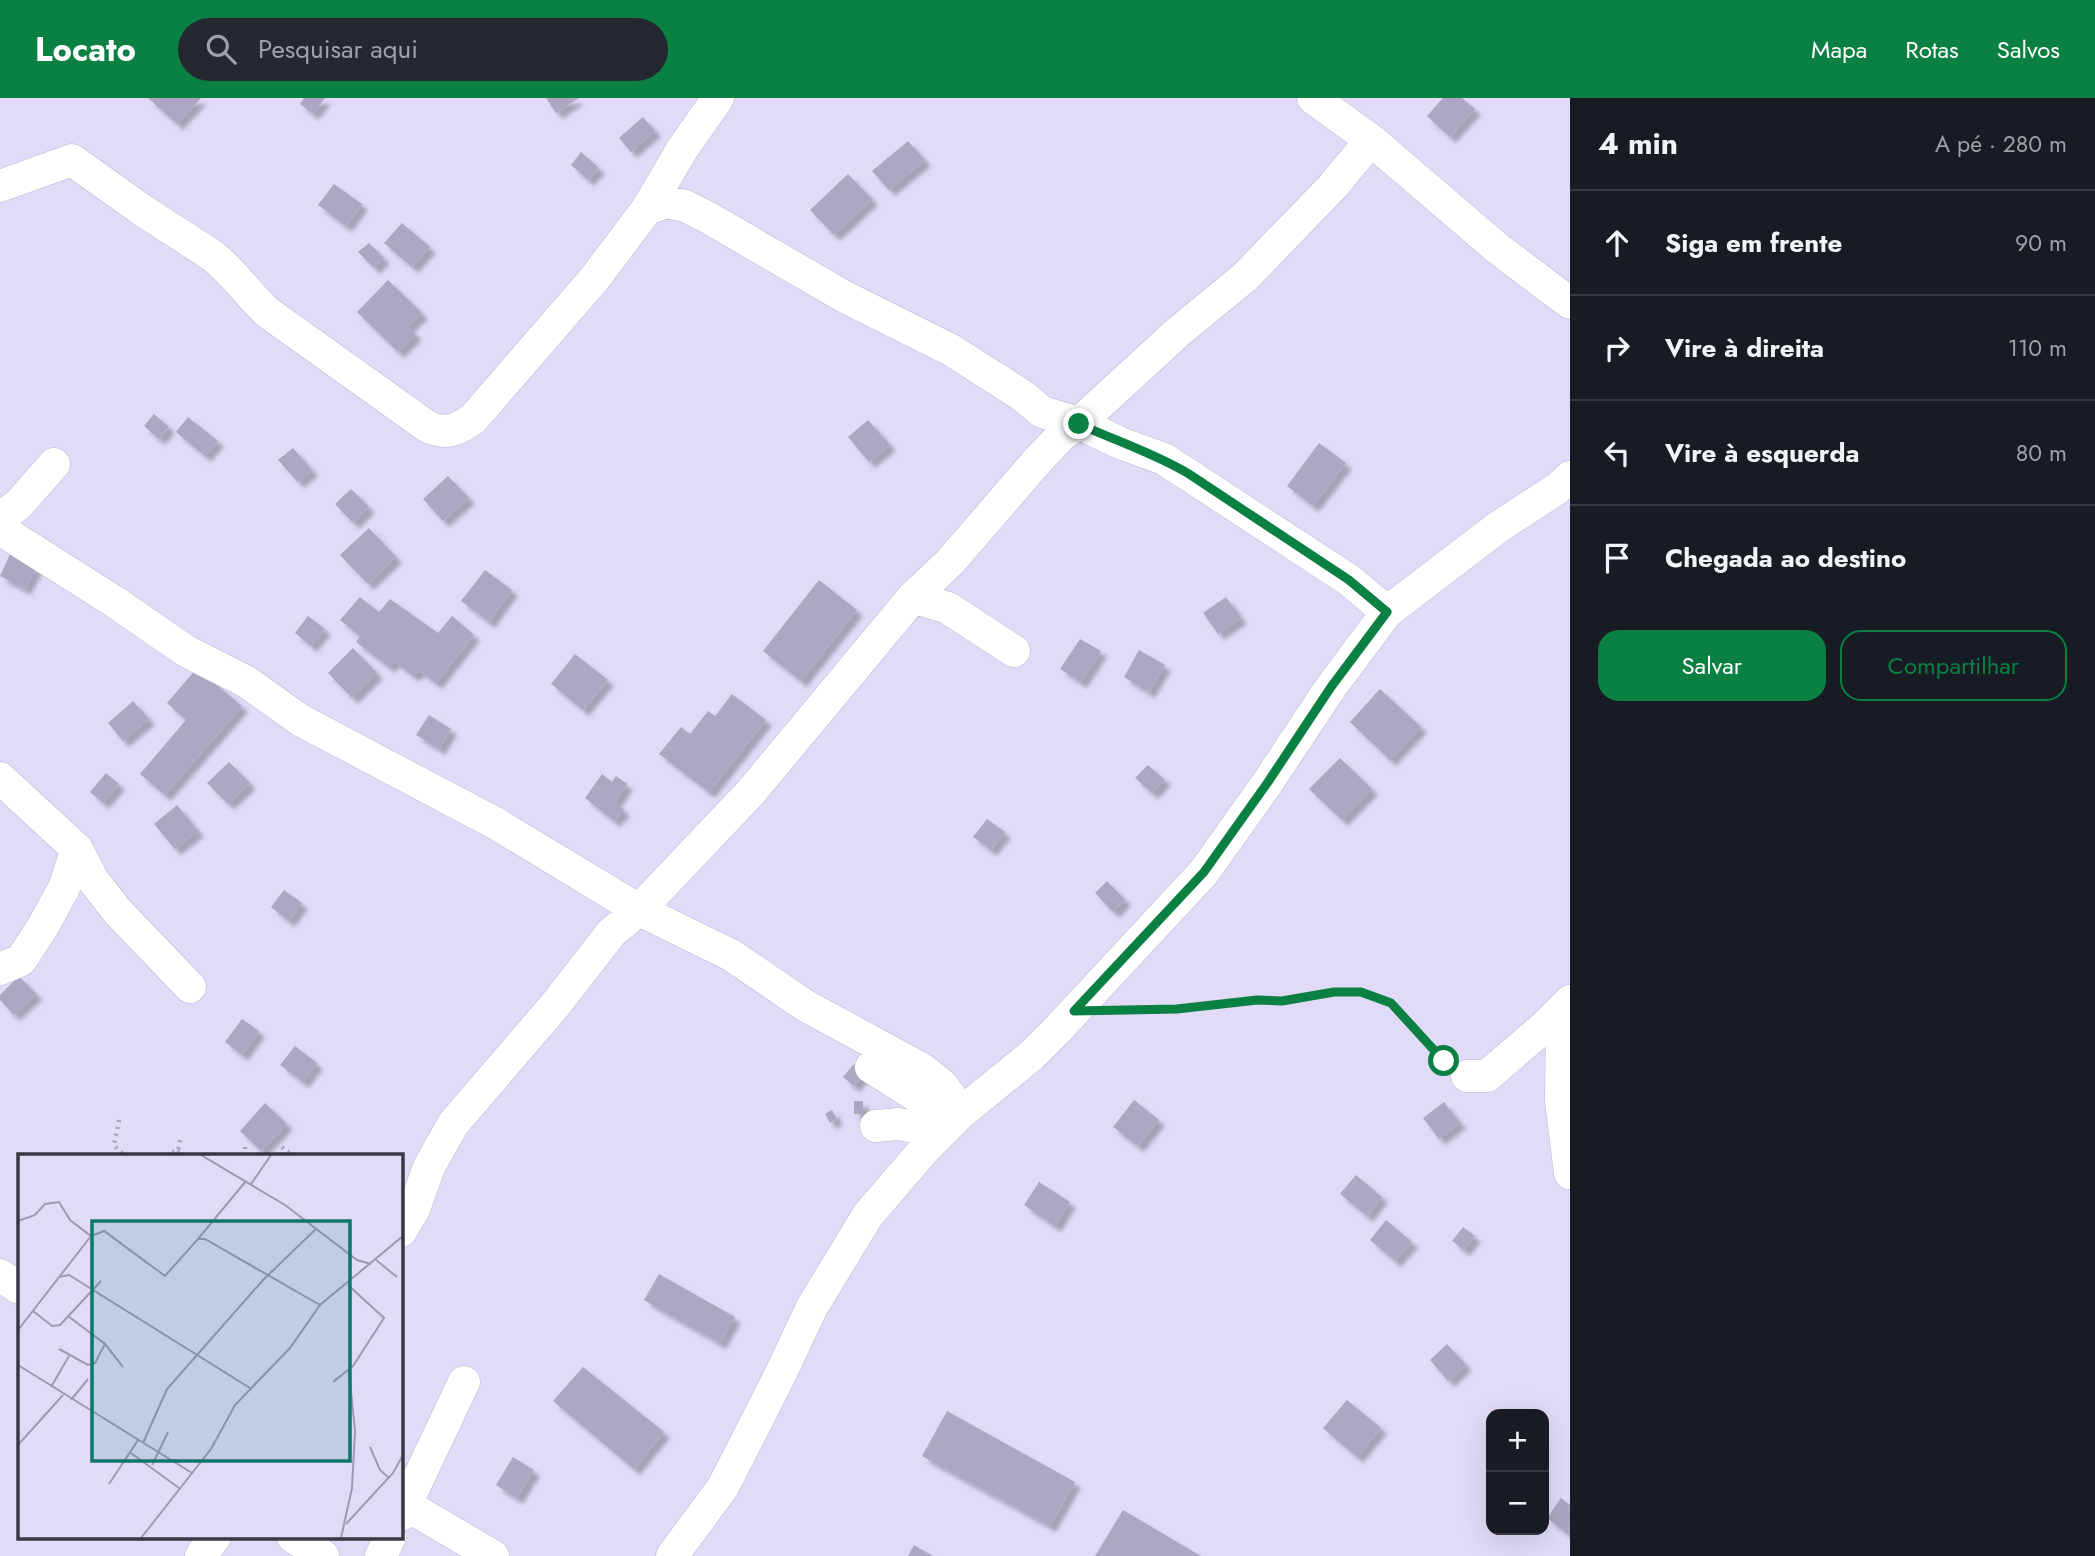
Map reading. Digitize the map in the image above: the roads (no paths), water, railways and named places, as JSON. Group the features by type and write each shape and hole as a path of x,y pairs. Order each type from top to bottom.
{"street":[{"path":"0,186 72,160 213,256 267,312 428,427 443,433 458,429 473,419 571,307 647,209 683,148 718,98"},
{"path":"1313,98 1371,139 1497,248 1570,303"},
{"path":"402,1229 414,1209 429,1167 453,1124 556,1004 611,933 639,910 751,792 913,597 950,562 1039,459 1062,435 1079,424 1178,332 1245,277 1333,186 1371,139"},
{"path":"647,209 666,202 685,206 845,296 951,350 1023,396 1042,412 1079,424 1164,459 1349,580 1387,612"},
{"path":"0,517 19,504 54,464"},
{"path":"672,1556 723,1487 812,1307 868,1215 923,1151 958,1116 1032,1055 1204,872 1331,687 1387,612 1497,528 1566,488"},
{"path":"0,529 186,651 247,682 300,720 495,822 639,910 731,955 806,1006 922,1069 942,1085 958,1116"},
{"path":"913,597 948,608 1014,651"},
{"path":"0,778 77,849 93,880 118,912 190,987"},
{"path":"0,969 21,960 42,928 64,888 77,849"},
{"path":"595,882 609,905 611,933"},
{"path":"1467,1076 1487,1076 1566,1006"},
{"path":"1566,1006 1561,1101 1570,1173"},
{"path":"871,1067 958,1116"},
{"path":"880,1120 914,1127 958,1116"},
{"path":"0,1275 18,1287"},
{"path":"464,1382 402,1507 493,1556"},
{"path":"201,1556 214,1538"},
{"path":"295,1538 323,1556"},
{"path":"381,1556 390,1538"}]}
